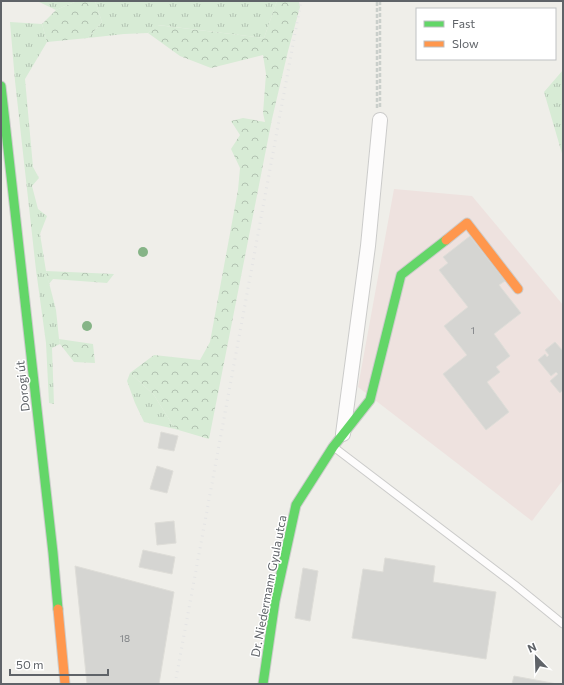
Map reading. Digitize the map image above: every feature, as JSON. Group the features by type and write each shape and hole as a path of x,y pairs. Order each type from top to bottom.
{"street":[{"name":"Dorogi út","path":"1,86 51,538 65,684"},
{"path":"343,434 368,246 378,115"},
{"name":"Dr. Niedermann Gyula utca","path":"263,684 275,601 296,504 333,447 370,400 401,275 467,223 518,289"}],"lane":[{"path":"333,447 515,585 563,624"}],"path":[{"path":"378,1 378,115"},
{"path":"378,1 378,115"}],"shaded area":[{"path":"394,189 472,196 563,305 563,480 532,521 358,387"}],"green space":[{"path":"37,1 77,1 56,10"},
{"path":"77,1 95,1 102,22 88,38 47,42 42,24 56,10"},
{"path":"95,1 277,1 264,38 158,25 148,33 88,38 102,22"},
{"path":"277,1 299,1 300,7 272,119 209,439 175,429 154,395 130,373 154,355 200,360 210,342 238,190 240,168 231,149 240,135 231,121 243,118 265,122 263,113 266,74 263,55 211,68 180,56 148,33 157,25 264,38"},
{"path":"10,22 42,24 47,42 25,79 33,167 39,178 32,186 38,209 47,216 40,234 46,271 56,310 60,344 52,348 54,404 49,403 46,343 36,270"},
{"path":"563,70 563,157 544,92"},
{"path":"46,271 114,274 107,283 53,279 49,284"},
{"path":"59,339 93,344 95,363 74,362 60,344"},
{"path":"130,373 154,395 175,429 144,422 127,381"}],"building":[{"path":"470,236 505,281 499,285 521,313 494,334 510,356 496,367 500,372 487,382 509,412 486,430 443,374 467,355 444,326 468,307 439,270 448,263 443,257"},
{"path":"555,342 563,351 563,390 560,393 550,381 558,374 556,372 551,376 538,360 545,354 547,357 549,355 545,350"},
{"path":"161,432 178,436 174,451 158,448"},
{"path":"157,466 173,471 167,493 150,489"},
{"path":"174,521 176,543 157,545 155,523"},
{"path":"143,550 175,557 172,574 139,567"},
{"path":"385,558 435,566 433,582 496,592 486,659 352,638 363,569 383,572"},
{"path":"75,566 174,592 159,684 87,684"},
{"path":"303,568 318,571 310,621 295,618"},
{"path":"514,676 557,684 512,684"}],"railway":[{"path":"175,684 301,1"}],"traffic: fast":[{"path":"1,86 58,609"},
{"path":"263,684 275,601 296,505 333,447 370,400 401,275 446,240"}],"traffic: slow":[{"path":"446,240 467,223 518,289"},
{"path":"58,609 65,684"}]}
